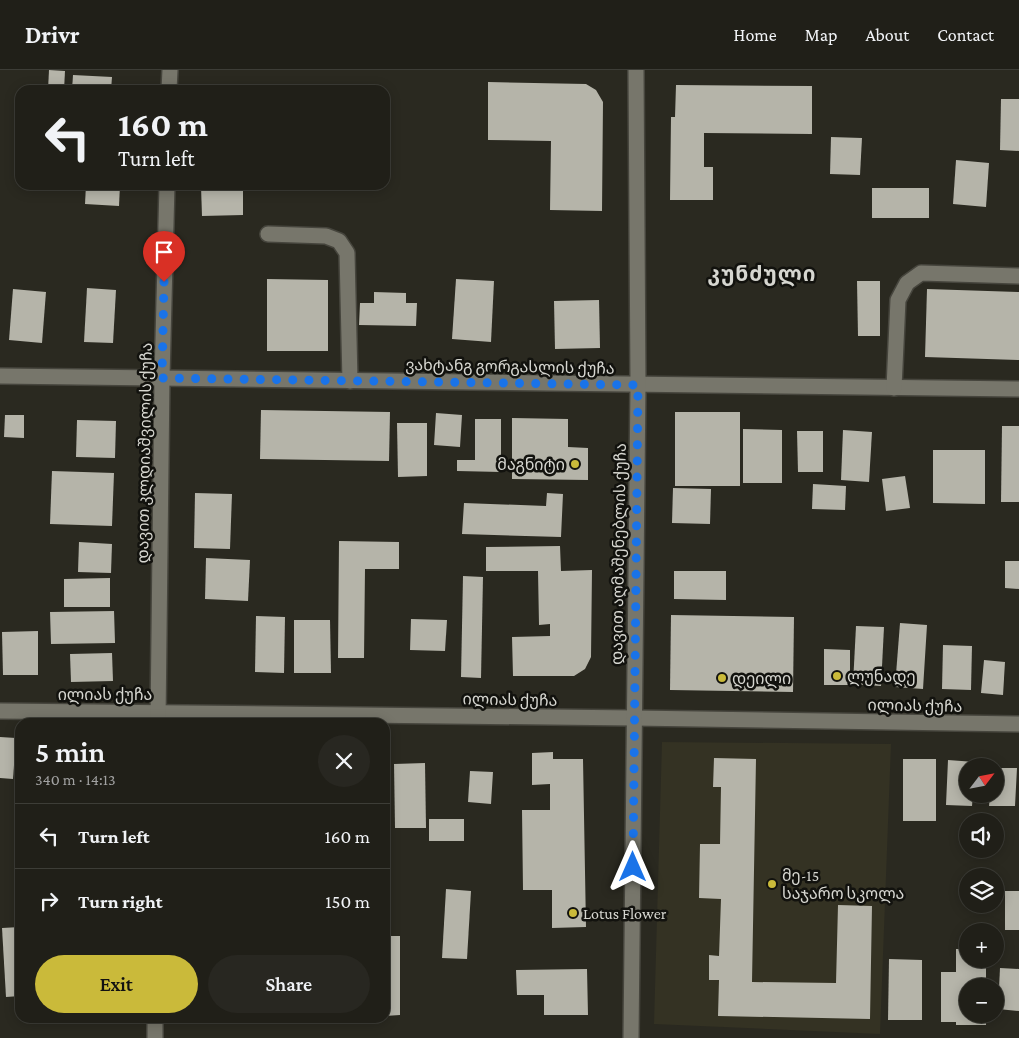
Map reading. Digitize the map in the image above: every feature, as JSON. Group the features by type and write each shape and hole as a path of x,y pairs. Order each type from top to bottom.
{"street":[{"path":"170,70 170,85"},
{"name":"დავით აღმაშენებლის ქუჩა","path":"632,1038 638,385 636,70"},
{"name":"დავით კლდიაშვილის ქუჩა","path":"158,717 162,378 167,190"},
{"path":"268,234 326,236 339,241 347,253 350,381"},
{"path":"894,388 898,300 907,284 921,273 1019,276"},
{"name":"ვახტანგ გორგასლის ქუჩა","path":"0,376 1019,389"},
{"name":"ილიას ქუჩა","path":"0,711 158,717 634,718 1019,724"},
{"path":"155,1023 155,1038"}],"shaded area":[{"name":"მე-15 საჯარო სკოლა","path":"662,742 891,744 880,1034 654,1024"}],"building":[{"path":"49,70 65,71 64,85 48,85"},
{"path":"73,75 112,77 111,85 72,85"},
{"path":"488,82 586,84 596,90 603,102 602,211 550,210 551,141 488,140"},
{"path":"676,85 812,86 812,134 704,133 704,167 713,167 713,200 670,200 671,117 675,117"},
{"path":"1001,99 1019,99 1019,151 1000,150"},
{"path":"831,137 862,138 860,175 830,174"},
{"path":"956,160 989,163 986,207 953,204"},
{"path":"872,188 929,188 929,218 872,218"},
{"path":"86,190 120,190 119,206 85,204"},
{"path":"201,190 243,190 243,215 202,216"},
{"path":"267,279 328,280 328,351 267,351"},
{"path":"456,279 494,281 491,342 452,339"},
{"path":"857,281 880,281 880,336 858,336"},
{"path":"87,288 116,290 113,343 84,342"},
{"path":"13,289 46,292 42,343 9,340"},
{"path":"927,289 1019,292 1019,360 925,357"},
{"path":"374,292 406,293 406,303 417,303 416,326 359,325 360,303 374,303"},
{"path":"599,300 600,348 555,349 554,301"},
{"path":"261,410 390,412 389,461 260,459"},
{"path":"675,412 740,412 740,486 675,486"},
{"path":"436,413 462,415 460,447 434,445"},
{"path":"5,415 24,415 24,438 4,437"},
{"path":"512,418 568,419 568,447 588,448 588,480 512,479"},
{"path":"475,419 501,419 501,472 457,471 457,460 475,460"},
{"path":"77,420 116,421 115,458 76,457"},
{"path":"397,423 427,423 427,476 398,477"},
{"path":"1002,426 1019,426 1019,502 1001,502"},
{"path":"743,429 782,430 782,483 743,483"},
{"path":"843,430 872,432 869,482 841,480"},
{"path":"797,431 823,431 823,472 798,472"},
{"path":"933,450 985,450 985,504 933,503"},
{"path":"52,471 114,473 112,526 50,524"},
{"path":"905,476 910,508 886,511 882,479"},
{"path":"813,484 846,486 845,510 812,509"},
{"path":"673,488 711,489 710,524 672,523"},
{"path":"195,493 232,494 230,549 194,548"},
{"path":"547,493 563,494 561,537 462,534 464,503 546,506"},
{"path":"339,541 399,542 399,569 365,569 364,658 338,658"},
{"path":"79,542 112,544 111,573 78,572"},
{"path":"560,546 561,571 592,570 591,657 585,669 574,676 513,676 512,637 550,636 550,624 539,625 538,571 486,571 486,547"},
{"path":"206,558 250,560 248,601 205,599"},
{"path":"1005,561 1019,561 1019,589 1005,588"},
{"path":"674,571 726,571 726,600 674,599"},
{"path":"463,576 483,577 481,678 461,677"},
{"path":"110,578 110,607 64,607 64,579"},
{"path":"114,611 115,643 51,644 50,612"},
{"path":"671,615 794,617 793,692 670,690"},
{"path":"256,616 285,617 284,673 255,672"},
{"path":"411,619 447,620 445,651 410,650"},
{"path":"294,620 330,620 331,673 294,673"},
{"path":"900,623 927,625 923,689 895,687"},
{"path":"856,626 884,627 881,686 853,684"},
{"path":"38,631 38,675 3,675 2,632"},
{"path":"943,645 972,646 971,690 942,689"},
{"path":"824,649 850,650 850,685 824,685"},
{"path":"112,653 113,681 71,682 70,654"},
{"path":"984,660 1005,662 1003,695 981,693"},
{"path":"0,737 15,738 13,779 0,778"},
{"path":"553,752 553,759 583,759 586,927 552,928 552,890 523,890 522,810 550,810 550,784 532,785 532,753"},
{"path":"714,758 756,759 752,982 836,983 838,905 872,906 870,1019 718,1016 719,980 709,980 709,955 719,956 721,899 699,898 700,844 720,844 721,787 713,787"},
{"path":"903,759 936,759 936,821 903,821"},
{"path":"948,760 959,761 959,803 972,803 972,806 946,805"},
{"path":"425,763 426,828 395,828 394,764"},
{"path":"1004,768 1017,768 1015,806 989,806 989,803 1004,803"},
{"path":"470,771 493,772 491,804 468,802"},
{"path":"429,819 464,819 464,841 429,841"},
{"path":"446,889 471,891 467,959 442,958"},
{"path":"1005,891 1019,891 1019,930 1005,930"},
{"path":"15,927 15,996 6,997 2,928"},
{"path":"390,936 400,936 400,1015 390,1016"},
{"path":"956,949 959,949 959,968 986,968 986,978 959,978 959,1023 986,1023 986,1025 956,1025 956,1022 941,1022 941,972 956,972"},
{"path":"889,959 922,960 922,1020 888,1020"},
{"path":"1000,968 1019,969 1019,1011 1004,1010 1004,978 1000,978"},
{"path":"587,969 588,1015 544,1015 544,995 517,995 516,970"}],"place":[{"name":"მაგნიტი","path":"575,464"},
{"name":"ლუნადე","path":"837,676"},
{"name":"დეილი","path":"722,678"},
{"name":"მე-15 საჯარო სკოლა","path":"772,884"},
{"name":"Lotus Flower","path":"573,913"}],"district":[{"name":"კუნძული","path":"762,274"}],"route":[{"path":"164,282 162,378 638,385 633,867"}]}
